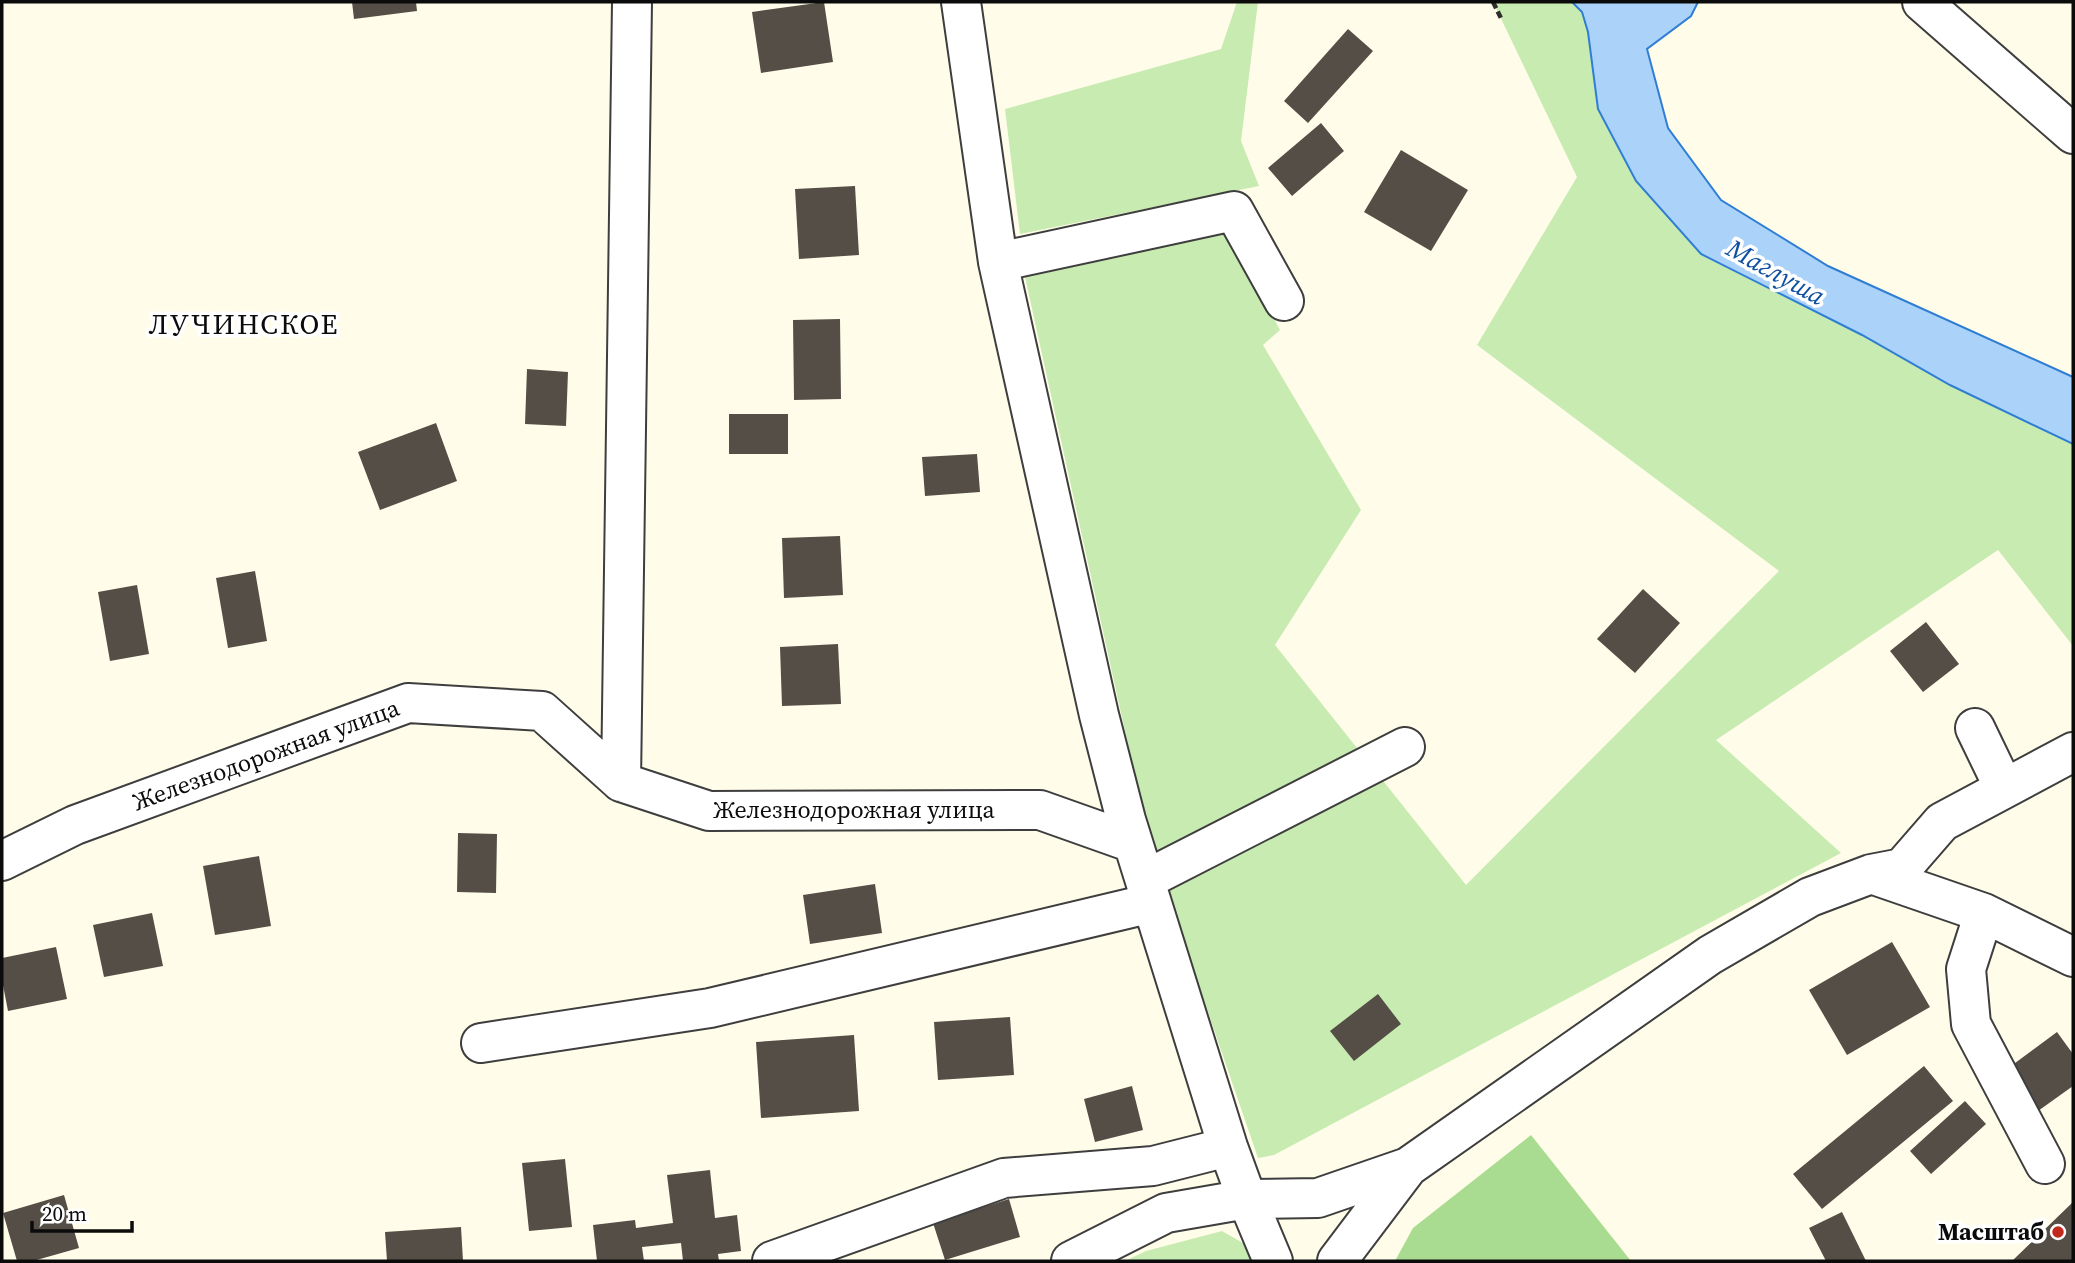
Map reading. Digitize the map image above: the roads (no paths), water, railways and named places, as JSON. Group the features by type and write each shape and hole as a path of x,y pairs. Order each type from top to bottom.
{"street":[{"path":"621,782 632,2"},
{"path":"961,2 998,262 1099,715 1133,843 1228,1147 1273,1261"},
{"path":"1922,2 2073,134"},
{"path":"998,262 1234,211 1284,301"},
{"name":"Железнодорожная улица","path":"2,861 75,825 408,703 542,711 621,782 709,811 1041,810 1133,843"},
{"path":"1975,728 2004,788"},
{"path":"481,1043 710,1008 1148,891 1405,747"},
{"path":"1071,1261 1166,1213 1247,1199 1318,1198 1408,1167 1710,955 1810,897 1871,874 1902,868 1942,822 2073,752"},
{"path":"1871,874 1984,913 2073,957"},
{"path":"1984,913 1966,969 1971,1024 2045,1164"},
{"path":"772,1261 1004,1178 1153,1166 1228,1147"},
{"path":"1337,1261 1408,1167"}],"water":[{"name":"Маглуша","path":"1572,2 1698,2 1691,16 1647,49 1668,128 1721,200 1828,266 2073,377 2073,444 1950,385 1862,335 1701,254 1636,181 1598,109 1588,32 1582,12"}],"place":[{"name":"Масштаб","path":"2058,1232"}],"district":[{"name":"ЛУЧИНСКОЕ","path":"244,324"}]}
